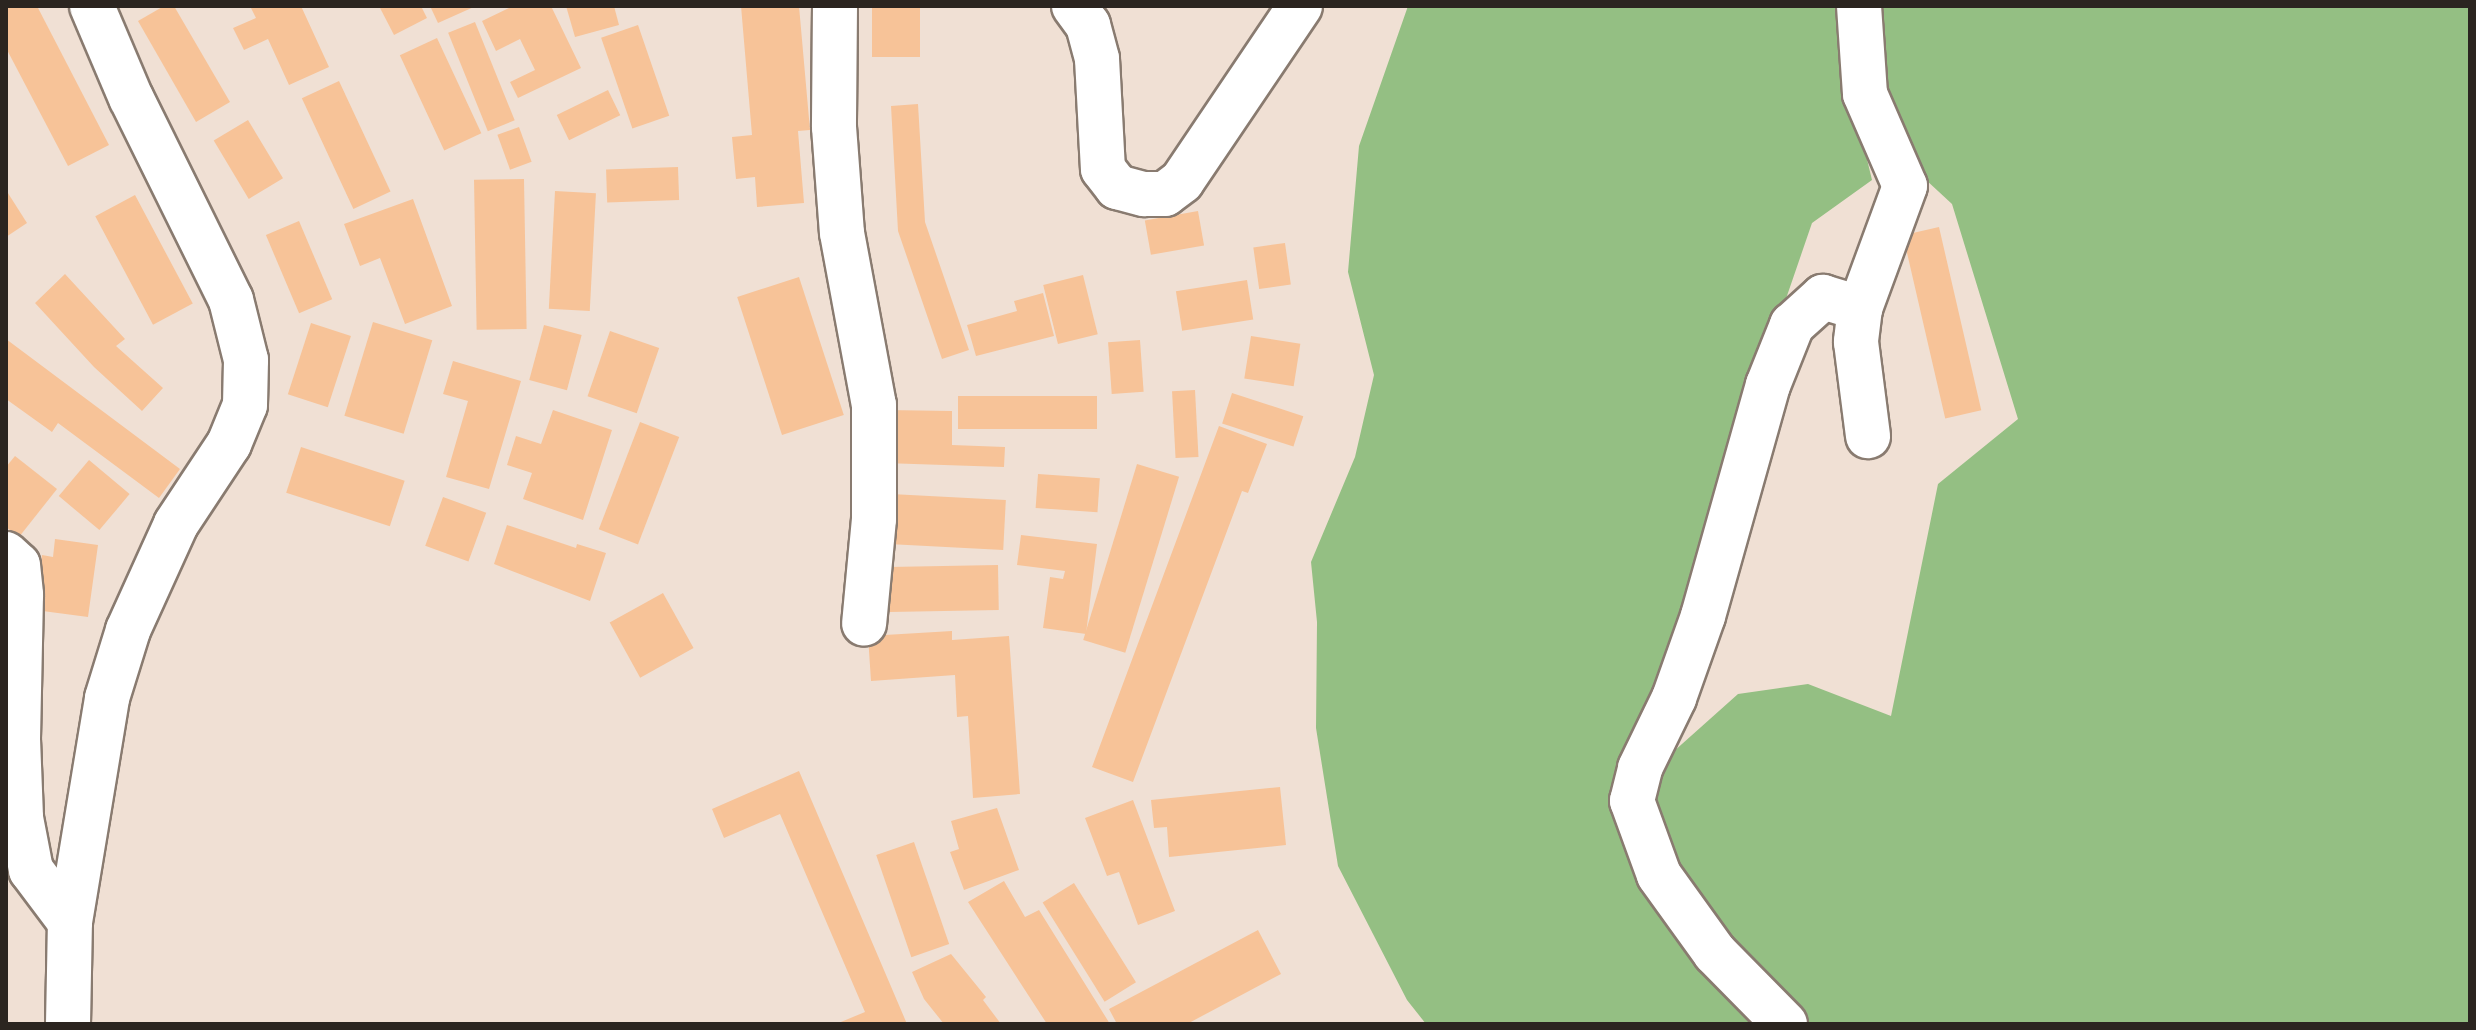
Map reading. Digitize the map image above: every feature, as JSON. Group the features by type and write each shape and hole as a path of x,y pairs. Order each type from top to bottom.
{"street":[{"path":"68,1024 70,922 111,684 128,630 176,524 229,444 245,405 246,360 231,300 131,98 92,6"},
{"path":"835,6 834,127 842,233 874,405 874,519 864,624"},
{"path":"1074,6 1088,25 1097,59 1103,169 1117,187 1144,194 1165,194 1182,181 1300,6"},
{"path":"1859,6 1865,94 1905,186 1860,308 1856,342 1868,436"},
{"path":"1785,1024 1715,953 1659,875 1632,801 1640,768 1674,698 1703,616 1768,385 1792,325 1823,297 1860,308"},
{"path":"6,554 18,565 21,595 18,739 21,818 31,870 70,922"}],"green space":[{"path":"1408,6 1845,6 1853,101 1872,180 1812,223 1743,424 1690,613 1620,766 1766,1024 1426,1024 1407,1000 1338,866 1316,728 1317,622 1311,562 1355,457 1374,375 1348,272 1359,146"},
{"path":"1874,6 2470,6 2470,1024 1807,1024 1671,872 1647,800 1654,769 1738,694 1808,684 1891,716 1938,484 2018,419 1952,204 1925,179 1878,90"}],"building":[{"path":"6,6 37,6 109,145 68,166 6,48"},
{"path":"164,6 174,6 230,102 196,122 138,21"},
{"path":"250,6 301,6 329,67 289,85 268,39 244,50 233,28 256,18"},
{"path":"379,6 421,6 427,18 394,35"},
{"path":"430,6 476,6 438,23"},
{"path":"513,6 551,6 581,68 518,98 510,82 535,70 520,39 496,51 482,21"},
{"path":"566,6 614,6 619,25 575,37"},
{"path":"741,6 799,6 810,130 798,131 804,203 757,207 755,177 736,179 732,137 752,135"},
{"path":"872,6 920,6 920,57 872,57"},
{"path":"475,22 515,120 488,131 448,33"},
{"path":"638,25 669,116 632,128 601,38"},
{"path":"437,38 481,133 444,150 400,55"},
{"path":"339,81 391,192 353,209 302,98"},
{"path":"608,90 620,115 569,140 557,115"},
{"path":"918,104 925,222 969,350 942,359 898,231 891,106"},
{"path":"248,120 283,178 249,199 214,141"},
{"path":"519,127 532,162 510,170 497,135"},
{"path":"678,167 679,200 607,202 606,170"},
{"path":"524,179 527,329 477,330 474,180"},
{"path":"6,190 27,223 6,237"},
{"path":"555,191 596,193 590,311 549,309"},
{"path":"135,195 193,304 153,325 95,216"},
{"path":"413,199 452,306 405,324 380,258 360,266 344,224"},
{"path":"1198,211 1204,245 1151,255 1145,220"},
{"path":"299,221 332,299 299,313 266,235"},
{"path":"1939,227 1981,410 1945,419 1903,235"},
{"path":"1285,243 1291,285 1259,289 1253,247"},
{"path":"65,274 125,339 116,346 163,388 142,411 94,367 35,303"},
{"path":"1083,275 1098,334 1058,344 1043,285"},
{"path":"799,277 844,415 782,435 737,297"},
{"path":"1247,280 1253,320 1182,331 1176,291"},
{"path":"1043,293 1054,336 976,356 967,325 1017,311 1014,301"},
{"path":"373,322 432,340 404,434 344,416"},
{"path":"311,323 351,336 328,407 288,394"},
{"path":"544,325 582,335 567,390 529,380"},
{"path":"610,331 659,348 637,413 588,396"},
{"path":"1251,336 1300,344 1294,386 1244,378"},
{"path":"6,339 180,469 159,498 58,423 52,432 6,399"},
{"path":"1140,340 1144,392 1112,394 1108,342"},
{"path":"453,361 521,381 489,489 446,477 468,401 443,394"},
{"path":"1195,390 1199,457 1176,458 1172,391"},
{"path":"1232,393 1303,416 1293,447 1222,423"},
{"path":"958,396 1097,396 1097,429 958,429"},
{"path":"553,410 612,430 583,520 523,499 532,473 507,465 516,436 541,444"},
{"path":"886,410 952,411 952,445 1005,447 1004,467 884,463"},
{"path":"640,422 679,437 638,544 599,529"},
{"path":"1219,426 1267,444 1248,493 1242,491 1133,782 1092,767"},
{"path":"301,447 405,481 390,526 286,493"},
{"path":"15,456 57,489 19,537 6,527 6,467"},
{"path":"89,460 130,494 99,530 59,496"},
{"path":"1137,464 1179,477 1125,653 1083,640"},
{"path":"1038,474 1100,478 1097,512 1036,508"},
{"path":"891,494 1006,500 1003,550 888,544"},
{"path":"443,497 486,513 468,562 425,546"},
{"path":"507,525 576,548 577,544 606,553 590,601 494,564"},
{"path":"1021,535 1097,544 1086,634 1043,628 1050,577 1063,579 1065,571 1017,565"},
{"path":"55,539 98,545 88,617 35,610 42,555 53,557"},
{"path":"998,565 999,610 876,612 875,567"},
{"path":"663,593 694,648 640,678 610,623"},
{"path":"952,631 952,640 1009,636 1020,794 973,798 968,716 957,717 955,675 871,681 868,636"},
{"path":"799,771 907,1024 836,1024 865,1012 780,814 724,838 712,809"},
{"path":"1280,787 1286,845 1169,857 1167,827 1154,828 1151,800"},
{"path":"1133,800 1175,911 1138,925 1119,872 1107,876 1085,818"},
{"path":"997,808 1019,870 964,890 950,852 959,849 951,821"},
{"path":"914,842 949,944 911,957 876,855"},
{"path":"1004,881 1025,917 1039,910 1110,1024 1047,1024 968,902"},
{"path":"1074,883 1136,982 1105,1002 1043,903"},
{"path":"1258,930 1281,974 1187,1024 1117,1024 1109,1009"},
{"path":"951,954 986,997 983,1000 1001,1024 944,1024 924,999 912,972"}]}
